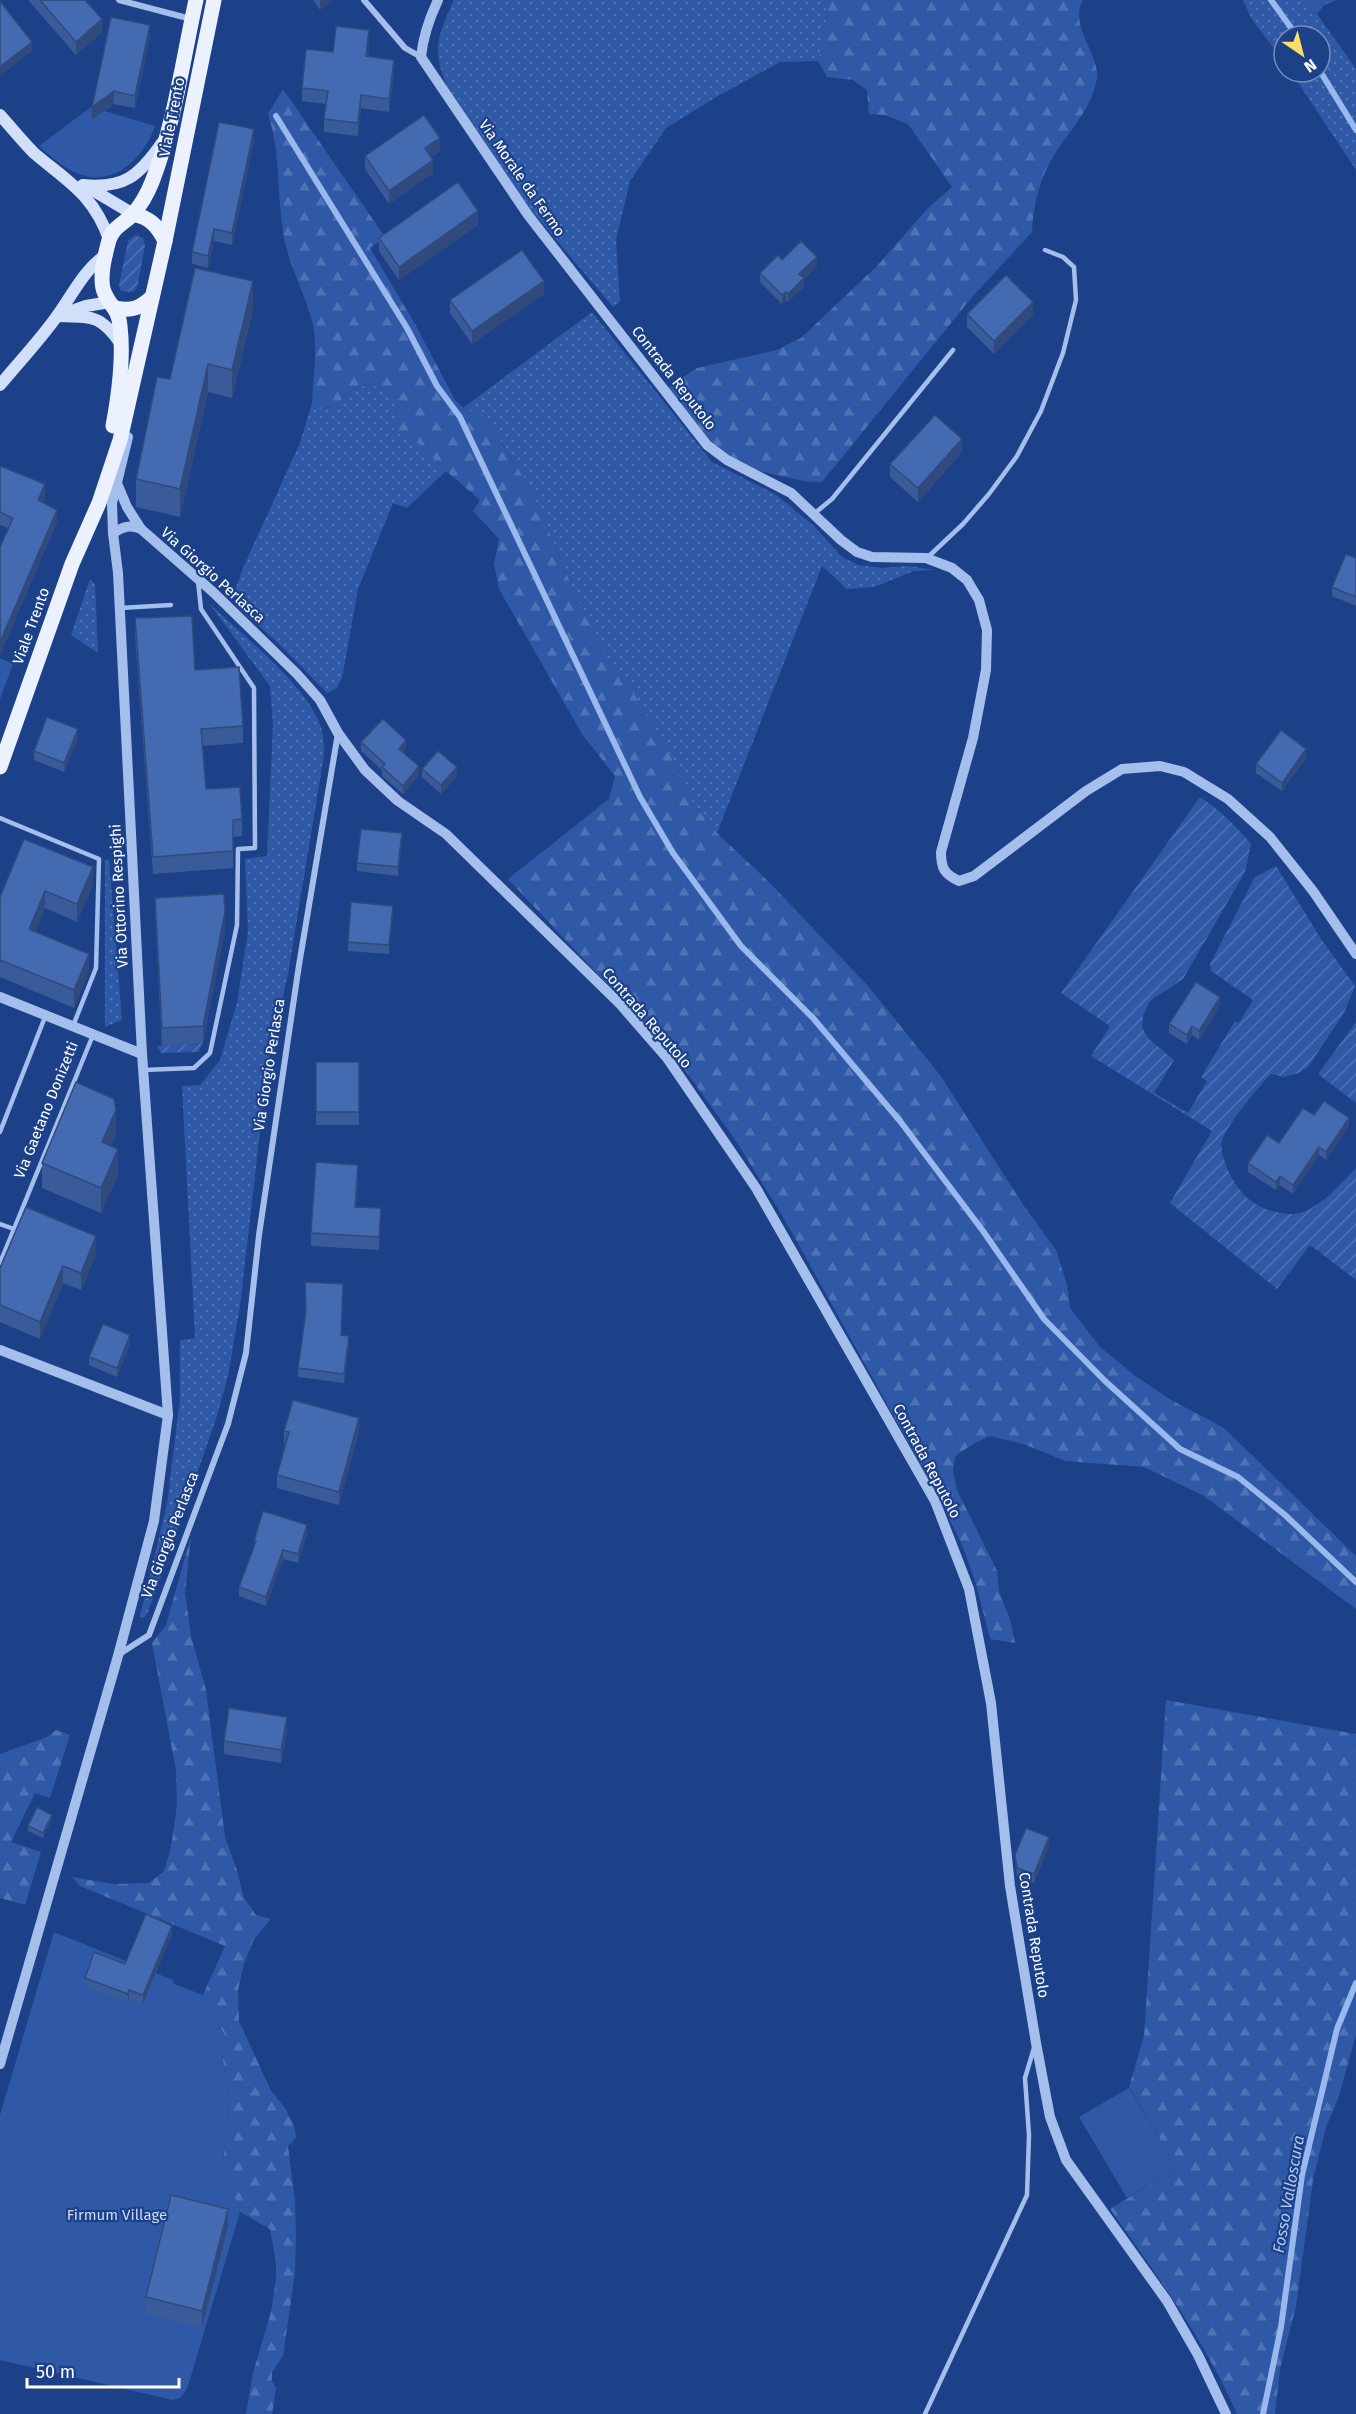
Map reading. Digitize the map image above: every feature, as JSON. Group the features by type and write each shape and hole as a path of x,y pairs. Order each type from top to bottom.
{"main road":[{"name":"Viale Trento","path":"0,767 85,532 110,442 120,375 121,344 120,326 113,305 102,285 108,246 119,225 133,214 151,183 164,140 196,0"},
{"name":"Viale Trento","path":"85,532 99,503 116,450 134,377 165,241 214,0"},
{"path":"0,115 34,152 93,204 103,222 108,246 86,273 57,316 0,385"},
{"path":"83,185 103,187 122,183 138,173 149,162 164,140"},
{"path":"54,168 133,214 152,221 165,241"},
{"path":"57,316 86,306 113,305 123,310 138,308 152,297"},
{"path":"57,316 96,318 108,327 121,344"}],"street":[{"path":"119,0 192,19"},
{"name":"Via Morale da Fermo","path":"364,0 405,48 421,57 528,215 604,313"},
{"path":"421,57 428,21 438,0"},
{"name":"Contrada Reputolo","path":"604,313 707,445 727,460 791,493 857,552 872,557 926,558 952,568 967,580 979,600 987,630 986,670 973,738 941,852 941,866 947,876 959,881 974,876 1086,791 1122,769 1160,766 1184,772 1228,800 1270,837 1313,891 1356,954"},
{"name":"Via Ottorino Respighi","path":"0,2064 118,1656 154,1521 168,1415 142,1054 120,608 112,503 131,419 134,377"},
{"name":"Via Giorgio Perlasca","path":"116,481 127,507 141,529 197,578 297,674 320,700 338,733 299,965 260,1223 246,1353 228,1424 149,1635 118,1656"},
{"name":"Via Giorgio Perlasca","path":"113,533 125,526 141,529"},
{"name":"Contrada Reputolo","path":"338,733 365,770 398,801 446,834 620,1004 667,1058 756,1188 934,1501 969,1589 989,1692 1010,1886 1050,2117 1066,2160 1167,2301 1198,2355 1226,2414"},
{"name":"Via Gaetano Donizetti","path":"0,997 142,1054"},
{"path":"0,1350 168,1415"}],"lane":[{"path":"926,558 963,524 989,494 1017,456 1041,411 1062,353 1076,300 1074,267 1063,256 1045,250"},
{"path":"815,513 832,499 953,350"},
{"path":"143,1070 194,1068 210,1053 237,925 238,849 255,848 254,688 201,609 197,578"},
{"path":"120,608 171,605"},
{"path":"0,818 99,859 96,968 73,1026"},
{"path":"0,1132 46,1016"},
{"name":"Via Gaetano Donizetti","path":"0,1263 93,1035"},
{"path":"0,1224 14,1229"},
{"path":"925,2414 1027,2195 1029,2135 1025,2078 1036,2043"}],"green space":[{"path":"454,0 830,0 818,61 780,62 666,128 630,181 616,240 620,302 613,307 530,209 447,86 439,62 438,43"},
{"path":"830,0 1083,0 1079,9 1079,19 1097,69 1097,78 1085,109 1045,172 1036,202 1032,232 973,296 822,482 813,482 764,472 730,457 704,434 667,388 697,368 777,350 801,338 877,266 927,209 952,187 908,124 885,115 869,114 867,90 853,80 827,77 818,61"},
{"path":"1243,0 1307,0 1324,24 1272,24 1272,46 1251,18"},
{"path":"1307,0 1337,0 1324,5 1317,14"},
{"path":"1332,35 1356,69 1356,170 1299,84 1332,84"},
{"path":"283,89 385,237 370,248 415,324 455,400 463,408 483,415 530,487 578,601 607,657 641,704 660,736 694,805 717,833 769,882 868,986 940,1075 1024,1206 1056,1250 1067,1285 1070,1308 1101,1348 1137,1377 1171,1400 1224,1428 1356,1556 1356,1609 1204,1496 1144,1467 1065,1461 1026,1445 990,1436 955,1456 953,1470 957,1490 997,1571 999,1592 1010,1619 1015,1643 990,1639 976,1584 963,1547 943,1505 785,1220 734,1138 674,1055 508,879 609,799 615,776 582,734 499,589 494,564 499,539 473,511 480,500 419,444 394,431 396,412 402,401 371,384 356,388 332,407 321,409 312,403 315,354 313,325 285,242 275,146 268,114"},
{"path":"91,107 155,126 137,157 128,166 107,176 95,177 76,173 59,163 39,146"},
{"path":"135,235 143,238 145,246 137,288 133,292 121,291 119,285 128,241"},
{"path":"592,312 712,462 775,494 813,525 842,557 858,565 882,568 908,566 935,570 914,571 874,587 847,589 822,566 717,833 694,805 681,776 641,704 606,657 578,601 530,487 500,440 463,408"},
{"path":"371,384 402,401 396,412 394,431 419,444 446,471 407,508 393,503 358,589 342,678 337,688 327,693 278,643 236,606 234,593 243,568 300,443 312,403 321,409 332,407 356,388"},
{"path":"90,579 95,584 98,653 71,635"},
{"path":"209,603 272,661 302,694 314,711 321,727 324,755 288,974 268,1062 240,1306 228,1376 216,1419 155,1593 147,1614 143,1618 140,1616 167,1504 180,1400 180,1340 195,1338 182,1086 200,1085 220,1060 237,1003 248,931 245,859 267,856 273,725 270,686"},
{"path":"0,658 13,664 0,699"},
{"path":"1200,797 1214,807 1251,844 1245,872 1183,979 1150,1001 1143,1015 1142,1027 1148,1038 1174,1060 1154,1093 1188,1113 1207,1081 1201,1077 1235,1021 1239,1023 1253,1000 1211,971 1210,964 1255,877 1276,866 1321,939 1355,986 1344,1013 1308,1067 1299,1073 1284,1077 1271,1074 1229,1126 1222,1141 1222,1151 1227,1168 1241,1192 1254,1203 1270,1211 1282,1213 1298,1214 1318,1204 1356,1168 1356,1280 1310,1245 1277,1289 1170,1203 1212,1131 1091,1056 1110,1026 1061,993"},
{"path":"109,859 122,1020 105,1027 105,861"},
{"path":"1356,1022 1356,1103 1318,1074"},
{"path":"203,1043 198,1052 161,1053 157,1046"},
{"path":"191,1536 185,1593 191,1636 206,1690 225,1837 244,1898 256,1915 271,1919 254,1939 244,1964 238,1990 239,2021 271,2091 285,2108 294,2125 296,2138 288,2146 295,2200 295,2273 283,2356 272,2372 272,2381 276,2388 272,2414 246,2414 253,2373 271,2312 276,2262 270,2229 240,2212 223,2163 229,2098 222,2055 226,2038 203,1995 225,1946 80,1886 72,1877 113,1884 149,1883 164,1871 171,1847 177,1806 176,1771 152,1643 166,1625"},
{"path":"1166,1700 1356,1734 1356,2035 1338,2099 1326,2127 1313,2180 1296,2306 1280,2369 1275,2414 1237,2414 1195,2334 1110,2209 1177,2168 1129,2087 1144,2036"},
{"path":"56,1730 70,1735 50,1798 35,1793 11,1842 41,1852 25,1905 0,1898 0,1754 47,1737"},
{"name":"Firmum Village","path":"54,1932 173,1980 174,1984 203,1995 226,2038 222,2055 229,2098 223,2163 240,2212 187,2389 180,2398 173,2400 0,2360 0,2115"},
{"path":"1129,2088 1177,2168 1127,2198 1079,2117"}],"building":[{"path":"40,0 85,0 102,19 76,42"},
{"path":"0,1 32,42 0,67"},
{"path":"111,17 150,25 135,96 114,91 92,107"},
{"path":"336,26 369,30 366,56 394,60 389,99 361,95 358,123 324,119 328,91 302,88 306,49 333,52"},
{"path":"424,115 440,138 425,148 433,160 389,191 365,156"},
{"path":"219,122 254,129 232,233 214,229 208,256 192,252"},
{"path":"458,182 478,211 399,267 379,238"},
{"path":"801,241 817,257 799,274 804,278 788,294 786,292 782,295 760,273 778,255 782,260"},
{"path":"522,250 544,281 472,331 450,300"},
{"path":"195,268 253,281 232,370 208,364 180,489 136,479 157,377 170,379"},
{"path":"1006,275 1033,302 994,341 967,314"},
{"path":"935,415 962,439 918,488 890,464"},
{"path":"0,466 45,484 38,500 57,510 0,642 0,547 13,518 0,512"},
{"path":"1346,554 1356,558 1356,597 1332,587"},
{"path":"192,616 195,670 239,667 243,726 201,729 206,789 240,787 242,819 233,820 233,851 153,857 135,618"},
{"path":"47,717 78,729 64,763 34,751"},
{"path":"383,719 406,740 399,749 419,766 403,786 382,767 385,764 361,742"},
{"path":"1281,730 1306,749 1282,783 1256,764"},
{"path":"438,751 457,767 441,785 422,769"},
{"path":"361,829 402,833 398,867 357,863"},
{"path":"24,839 93,867 77,904 45,891 29,929 89,954 74,990 0,960 0,897"},
{"path":"224,894 225,912 203,1026 162,1028 155,898"},
{"path":"351,902 393,906 389,945 348,942"},
{"path":"1196,982 1220,997 1199,1031 1192,1026 1187,1035 1169,1024"},
{"path":"316,1062 359,1062 359,1112 316,1112"},
{"path":"76,1082 114,1099 116,1110 102,1142 118,1149 101,1188 42,1163"},
{"path":"1324,1101 1349,1118 1326,1152 1319,1147 1293,1185 1280,1176 1276,1182 1248,1163 1267,1135 1279,1143 1303,1108 1314,1115"},
{"path":"316,1162 358,1165 355,1207 381,1208 379,1237 311,1233"},
{"path":"26,1207 96,1236 81,1273 63,1266 40,1322 0,1305 0,1268"},
{"path":"305,1282 343,1284 341,1335 349,1336 344,1374 298,1368 306,1311"},
{"path":"103,1324 130,1335 117,1368 89,1357"},
{"path":"293,1400 359,1418 339,1492 277,1475 289,1432 284,1431"},
{"path":"263,1511 307,1525 298,1554 283,1550 266,1597 239,1587 256,1541 254,1541"},
{"path":"229,1708 287,1717 281,1750 224,1741"},
{"path":"37,1807 52,1815 43,1833 28,1826"},
{"path":"1026,1828 1049,1837 1034,1874 1017,1868 1015,1855"},
{"path":"146,1914 172,1926 143,1995 129,1990 128,1994 85,1978 94,1952 125,1964"},
{"path":"171,2195 228,2209 202,2311 146,2297"}],"waterway":[{"path":"1271,0 1288,24"},
{"path":"1328,84 1356,130"},
{"path":"276,116 407,328 437,386 460,417 640,797 673,853 741,946 813,1018 900,1121 983,1231 1044,1319 1104,1380 1180,1449 1238,1477 1285,1515 1356,1582"},
{"name":"Fosso Valloscura","path":"1263,2414 1281,2327 1302,2175 1337,2029 1356,1983"}]}
